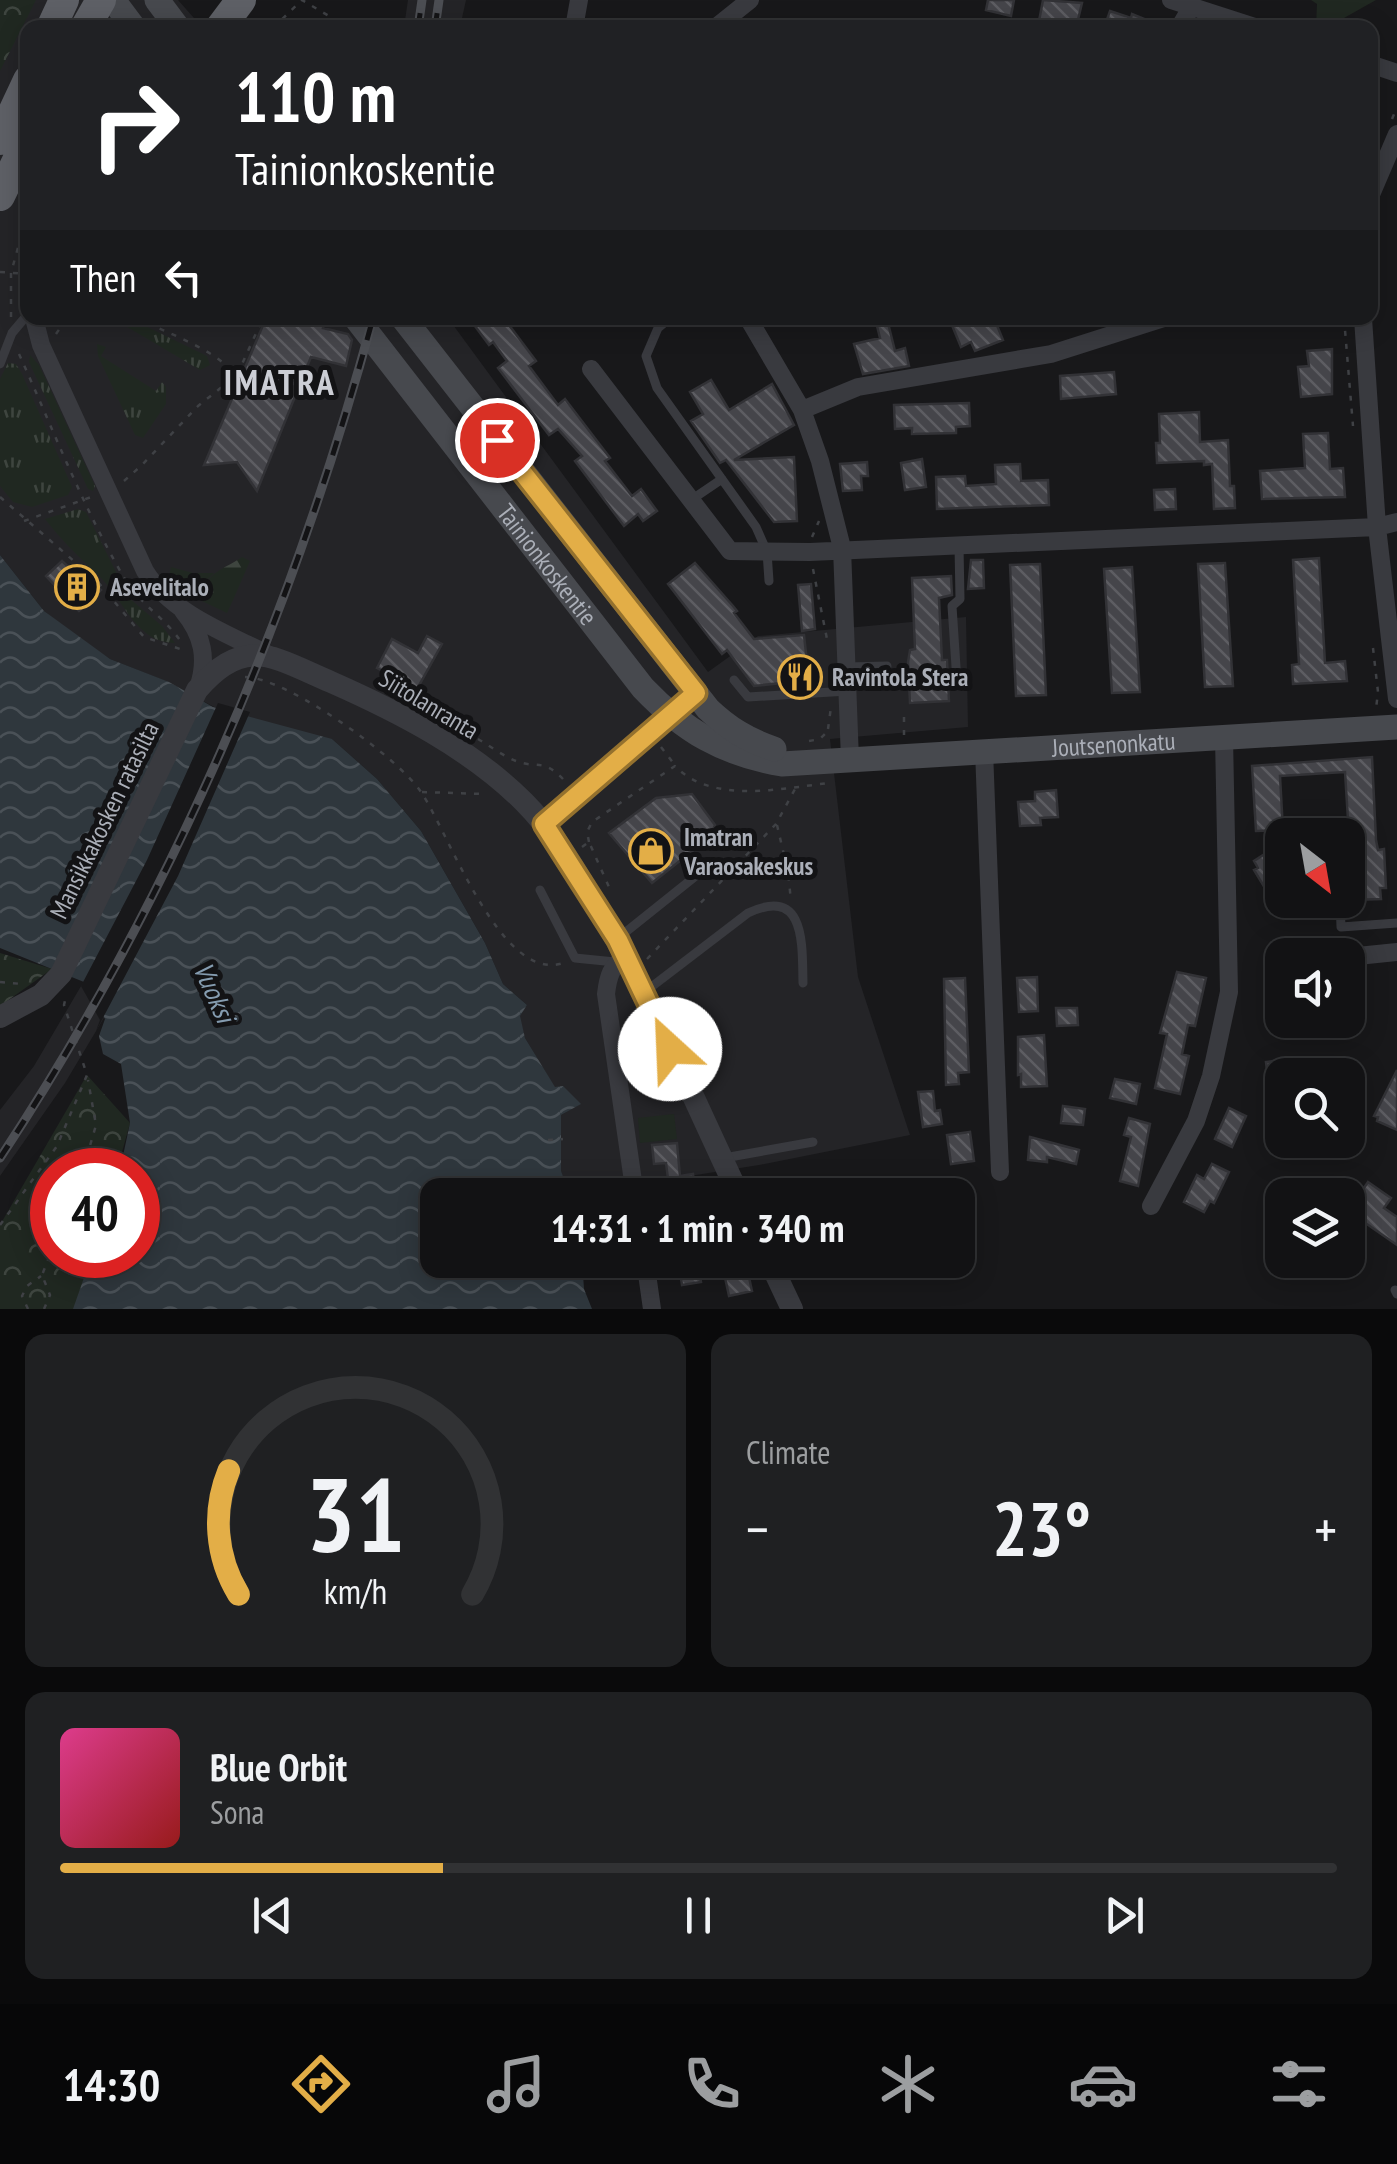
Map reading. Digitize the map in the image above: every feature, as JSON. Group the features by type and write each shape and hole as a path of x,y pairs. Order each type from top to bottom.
{"highway":[{"path":"0,140 20,97"},
{"path":"0,196 20,155"}],"main road":[{"name":"Tainionkoskentie","path":"361,325 621,660 670,716"},
{"name":"Tainionkoskentie","path":"407,325 696,693"},
{"name":"Joutsenonkatu","path":"696,693 728,727 754,743 840,761"},
{"name":"Joutsenonkatu","path":"670,716 697,734 752,759 782,764 1397,727"}],"street":[{"path":"725,20 750,0"},
{"path":"1172,0 1234,20"},
{"path":"1184,20 1192,6"},
{"path":"1378,178 1397,134"},
{"path":"36,325 145,572 156,588 179,607 270,656"},
{"path":"752,325 802,410 820,461 842,548 847,667 840,691 849,728 840,761"},
{"path":"802,410 858,387 1050,354 1142,325"},
{"path":"1363,325 1377,527 1397,699"},
{"path":"591,370 730,552 810,552 1377,527 1397,522"},
{"path":"179,607 194,626 203,648 203,674 197,690"},
{"path":"197,690 232,658 270,656"},
{"name":"Siitolanranta","path":"270,656 424,728 502,782 544,824"},
{"name":"Mansikkakosken ratasilta","path":"64,982 197,690"},
{"path":"696,693 544,824 626,955 731,1178"},
{"path":"1151,1206 1196,1121 1214,1062 1228,992 1224,737"},
{"path":"984,750 1000,1172"},
{"path":"1365,955 1397,952"},
{"path":"626,955 607,980 606,994 633,1178"},
{"path":"0,1018 64,982"},
{"path":"647,1278 652,1309"},
{"path":"777,1278 792,1309"}],"lane":[{"path":"0,364 20,324"},
{"path":"662,325 646,356 656,388 756,527 767,552 769,581"},
{"path":"691,500 722,479"},
{"path":"957,682 952,606 960,599 959,543"},
{"path":"847,667 887,666"},
{"path":"734,680 748,697 840,691"},
{"path":"540,890 575,958 626,955 698,875"},
{"path":"644,993 748,913 764,905 781,906 792,913 798,925 803,984"},
{"path":"1341,918 1341,927 1397,923"},
{"path":"721,1158 813,1142"}],"path":[{"path":"281,20 302,0 336,20"},
{"path":"60,330 63,325"},
{"path":"150,325 210,354 236,375 239,383"},
{"path":"24,521 108,490 132,475 198,406 236,375 259,325"},
{"path":"828,496 809,544 830,652"},
{"path":"0,497 97,581 144,637 186,651"},
{"path":"127,582 145,572"},
{"path":"242,677 254,677 290,693 390,756 422,792 498,930 540,966 575,958"},
{"path":"807,741 820,739 828,728 840,691"},
{"path":"828,728 849,728"},
{"path":"474,736 519,763 548,766 564,782"},
{"path":"626,955 776,824 796,787"},
{"path":"422,792 491,794"},
{"path":"776,824 788,872 792,913"},
{"path":"0,982 28,985"},
{"path":"64,982 64,1005 88,1075 96,1126 90,1148"},
{"path":"0,1225 57,1146 88,1075"},
{"path":"548,1140 563,1139"},
{"path":"28,1309 22,1296 38,1278"},
{"path":"43,1278 50,1295 44,1309"}],"shaded area":[{"path":"0,0 178,0 196,20 20,20 20,325 453,325 708,672 758,636 966,617 968,727 830,739 858,977 910,1135 677,1178 563,1178 561,1115 580,1104 555,1088 525,1038 519,1016 527,1005 503,984 485,943 421,831 377,779 332,739 117,996 65,1083 0,1176 0,1110 34,1066 84,981 216,708 168,682 110,659 44,611 0,555"},
{"path":"408,0 466,0 462,20 405,20"}],"green space":[{"path":"0,0 36,0 26,20 20,20 20,32 0,71"},
{"path":"1311,0 1376,0 1340,20 1316,20 1317,4"},
{"path":"124,325 143,325 207,356 210,365 200,370"},
{"path":"97,344 106,347 101,356 156,391 162,382 166,387 166,404 143,438 135,435 98,356"},
{"path":"30,355 39,365 95,486 93,491 88,489 29,362"},
{"path":"8,363 16,364 22,374 72,487 68,495 32,507 13,502 0,486 0,379"},
{"path":"78,509 86,512 129,598 162,626 175,643 150,636 140,628 109,586 45,519"},
{"path":"242,557 250,561 233,600 215,600 204,591 214,574"},
{"path":"171,567 214,573 206,581 215,600 233,600 227,613 181,591 169,576"},
{"path":"0,953 52,969 0,1006"},
{"path":"87,1075 130,1123 123,1148 45,1148"},
{"path":"674,1114 677,1139 640,1143 638,1118"},
{"path":"30,1173 30,1278 85,1278 76,1309 0,1309 0,1225"}],"water":[{"name":"Vuoksi","path":"0,555 44,611 110,659 169,682 213,707 332,739 377,779 421,831 485,943 503,984 527,1005 520,1016 525,1038 555,1087 563,1086 581,1104 561,1115 564,1178 420,1178 420,1278 583,1278 592,1309 73,1309 84,1278 160,1278 160,1148 125,1148 130,1123 121,1064 103,1054 99,1036 105,1019 84,982 0,948"}],"pier":[{"path":"218,703 250,712 178,876 96,1031 100,1020 81,986 147,860"}],"building":[{"path":"988,0 1014,0 1011,16 986,10"},
{"path":"1043,0 1082,3 1078,20 1039,20"},
{"path":"1110,11 1147,20 1107,20"},
{"path":"263,325 324,325 323,328 348,334 352,340 346,366 311,357 257,491 237,462 204,465"},
{"path":"474,325 509,325 536,361 529,366 558,405 565,399 610,458 605,461 632,496 641,489 657,511 643,521 638,514 624,526 575,461 582,456 558,429 549,435 498,368 507,361 493,342 489,345"},
{"path":"877,325 888,325 895,351 905,348 909,366 863,374 854,344 880,338"},
{"path":"952,325 997,325 1003,340 975,351 971,342 961,347"},
{"path":"1332,349 1332,394 1301,397 1298,367 1309,366 1307,351"},
{"path":"1114,372 1116,394 1061,399 1060,376"},
{"path":"711,380 729,410 772,384 794,425 734,460 794,457 797,521 774,522 726,460 720,463 691,421 703,414 690,392"},
{"path":"969,403 970,426 956,427 956,433 912,434 912,428 895,429 894,405"},
{"path":"1199,412 1200,442 1228,440 1235,508 1214,509 1212,464 1157,463 1159,414"},
{"path":"1328,433 1330,469 1343,468 1345,497 1262,499 1260,471 1305,468 1303,434"},
{"path":"922,459 926,487 905,490 901,463"},
{"path":"867,462 868,476 861,476 862,490 843,491 840,464"},
{"path":"1020,464 1021,481 1048,480 1049,505 937,509 936,477 965,476 966,486 996,484 995,465"},
{"path":"1175,489 1176,509 1155,510 1154,490"},
{"path":"1319,558 1325,663 1345,661 1347,681 1293,684 1292,665 1299,664 1293,560"},
{"path":"971,560 983,560 984,588 968,589"},
{"name":"Asevelitalo","path":"62,561 86,583 90,579 101,590 79,611 46,576"},
{"path":"695,563 737,611 734,613 754,639 804,635 809,680 754,686 727,650 722,654 668,584"},
{"path":"1225,563 1233,686 1205,687 1198,564"},
{"path":"1040,564 1046,695 1016,696 1010,565"},
{"path":"1132,567 1140,692 1112,693 1104,569"},
{"path":"951,576 952,595 939,598 942,660 947,660 949,701 910,703 908,662 910,650 915,649 912,578"},
{"path":"811,584 815,629 802,631 798,585"},
{"path":"427,636 442,644 417,689 377,668 392,639 418,653"},
{"path":"1372,757 1376,840 1378,850 1384,849 1386,888 1380,888 1381,899 1365,900 1365,818 1348,818 1345,772 1280,776 1282,818 1265,818 1265,831 1256,831 1252,766"},
{"path":"1056,790 1058,817 1040,818 1041,825 1020,826 1018,802 1035,801 1035,792"},
{"name":"Imatran Varaosakeskus","path":"692,794 715,825 710,837 652,883 609,833 656,798"},
{"path":"1265,854 1265,888 1254,870 1258,868 1254,861"},
{"path":"1177,972 1206,978 1195,1026 1188,1025 1182,1054 1189,1056 1180,1094 1155,1088 1167,1034 1160,1033"},
{"path":"1037,977 1038,1011 1019,1012 1017,978"},
{"path":"965,978 969,1072 958,1073 959,1084 946,1085 944,979"},
{"path":"1056,1008 1077,1008 1078,1025 1057,1026"},
{"path":"1044,1035 1047,1086 1021,1087 1018,1037"},
{"path":"1397,1070 1397,1130 1374,1116"},
{"path":"1115,1079 1140,1084 1136,1104 1110,1098"},
{"path":"933,1091 935,1111 940,1110 942,1124 923,1127 918,1092"},
{"path":"1063,1106 1085,1109 1083,1125 1061,1123"},
{"path":"1229,1108 1246,1116 1232,1147 1215,1139"},
{"path":"1129,1118 1150,1124 1138,1186 1120,1181 1131,1137 1124,1135"},
{"path":"970,1132 974,1161 951,1164 947,1135"},
{"path":"1030,1137 1079,1150 1076,1164 1047,1157 1047,1162 1028,1160"},
{"path":"677,1143 680,1176 693,1174 693,1178 668,1178 666,1163 654,1164 652,1145"},
{"path":"1212,1164 1229,1172 1214,1203 1210,1201 1204,1212 1184,1202 1197,1175 1204,1179"},
{"path":"1368,1182 1391,1198 1384,1208 1397,1217 1397,1245 1365,1223"},
{"path":"681,1278 700,1278 701,1282 682,1285"},
{"path":"725,1278 749,1278 752,1291 729,1296"}],"railway":[{"path":"419,20 422,0"},
{"path":"436,20 439,0"},
{"path":"0,1158 119,960 220,753 305,538 371,325"}],"place":[{"name":"Asevelitalo","path":"77,587"},
{"name":"Ravintola Stera","path":"800,677"},
{"name":"Imatran Varaosakeskus","path":"651,851"}],"district":[{"name":"IMATRA","path":"280,382"}],"route":[{"path":"497,440 696,693 544,824 618,940 670,1049"}]}
